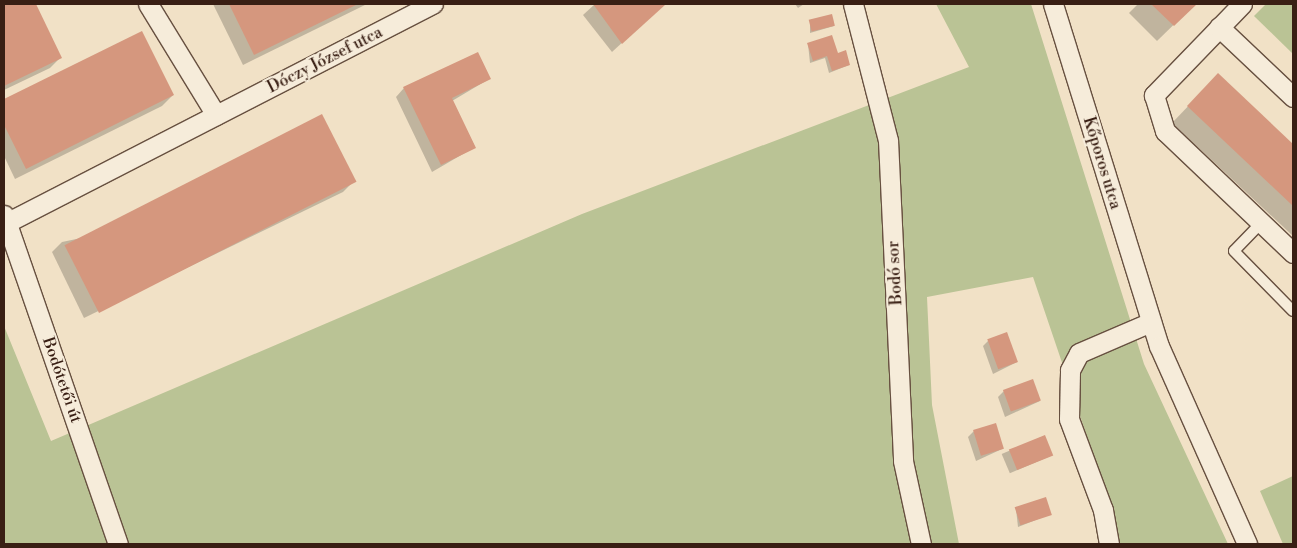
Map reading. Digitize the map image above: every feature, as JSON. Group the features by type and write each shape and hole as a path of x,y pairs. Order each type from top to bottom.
{"street":[{"path":"148,4 216,116"},
{"name":"Dóczy József utca","path":"5,219 216,116 433,4"},
{"name":"Bodó sor","path":"853,4 888,140 903,461 921,544"},
{"name":"Kőporos utca","path":"1053,4 1151,322 1247,544"},
{"path":"1242,4 1154,95 1165,132 1293,253"},
{"path":"1219,27 1293,98"},
{"name":"Bodótetői út","path":"5,219 118,544"},
{"path":"1109,544 1103,510 1069,419 1070,370 1079,353 1151,322"}],"lane":[{"path":"1262,222 1234,251 1293,311"}],"green space":[{"path":"936,4 1031,4 1144,364 1228,544 1112,544 1095,460 1033,277 927,297 932,405 959,544 4,544 4,326 51,441 582,214 969,67"},
{"path":"1266,4 1293,4 1293,54 1254,16"},
{"path":"1293,476 1293,544 1283,544 1260,491"}],"building":[{"path":"4,4 36,4 62,58 4,86"},
{"path":"229,4 358,4 254,55"},
{"path":"593,4 663,4 665,5 622,44"},
{"path":"1151,4 1197,4 1174,26"},
{"path":"832,14 835,26 812,31 809,20"},
{"path":"142,31 174,95 26,169 4,125 4,99"},
{"path":"832,35 838,53 846,50 850,65 832,71 827,56 813,61 807,43"},
{"path":"478,52 491,79 452,98 476,148 441,165 403,87"},
{"path":"1218,73 1293,144 1293,206 1187,106"},
{"path":"322,114 357,182 99,313 64,245"},
{"path":"1007,332 1018,362 998,369 987,339"},
{"path":"1033,379 1041,401 1011,412 1003,390"},
{"path":"996,423 1004,449 981,456 973,430"},
{"path":"1045,435 1053,455 1017,470 1009,450"},
{"path":"1046,497 1052,515 1020,525 1015,507"}]}
